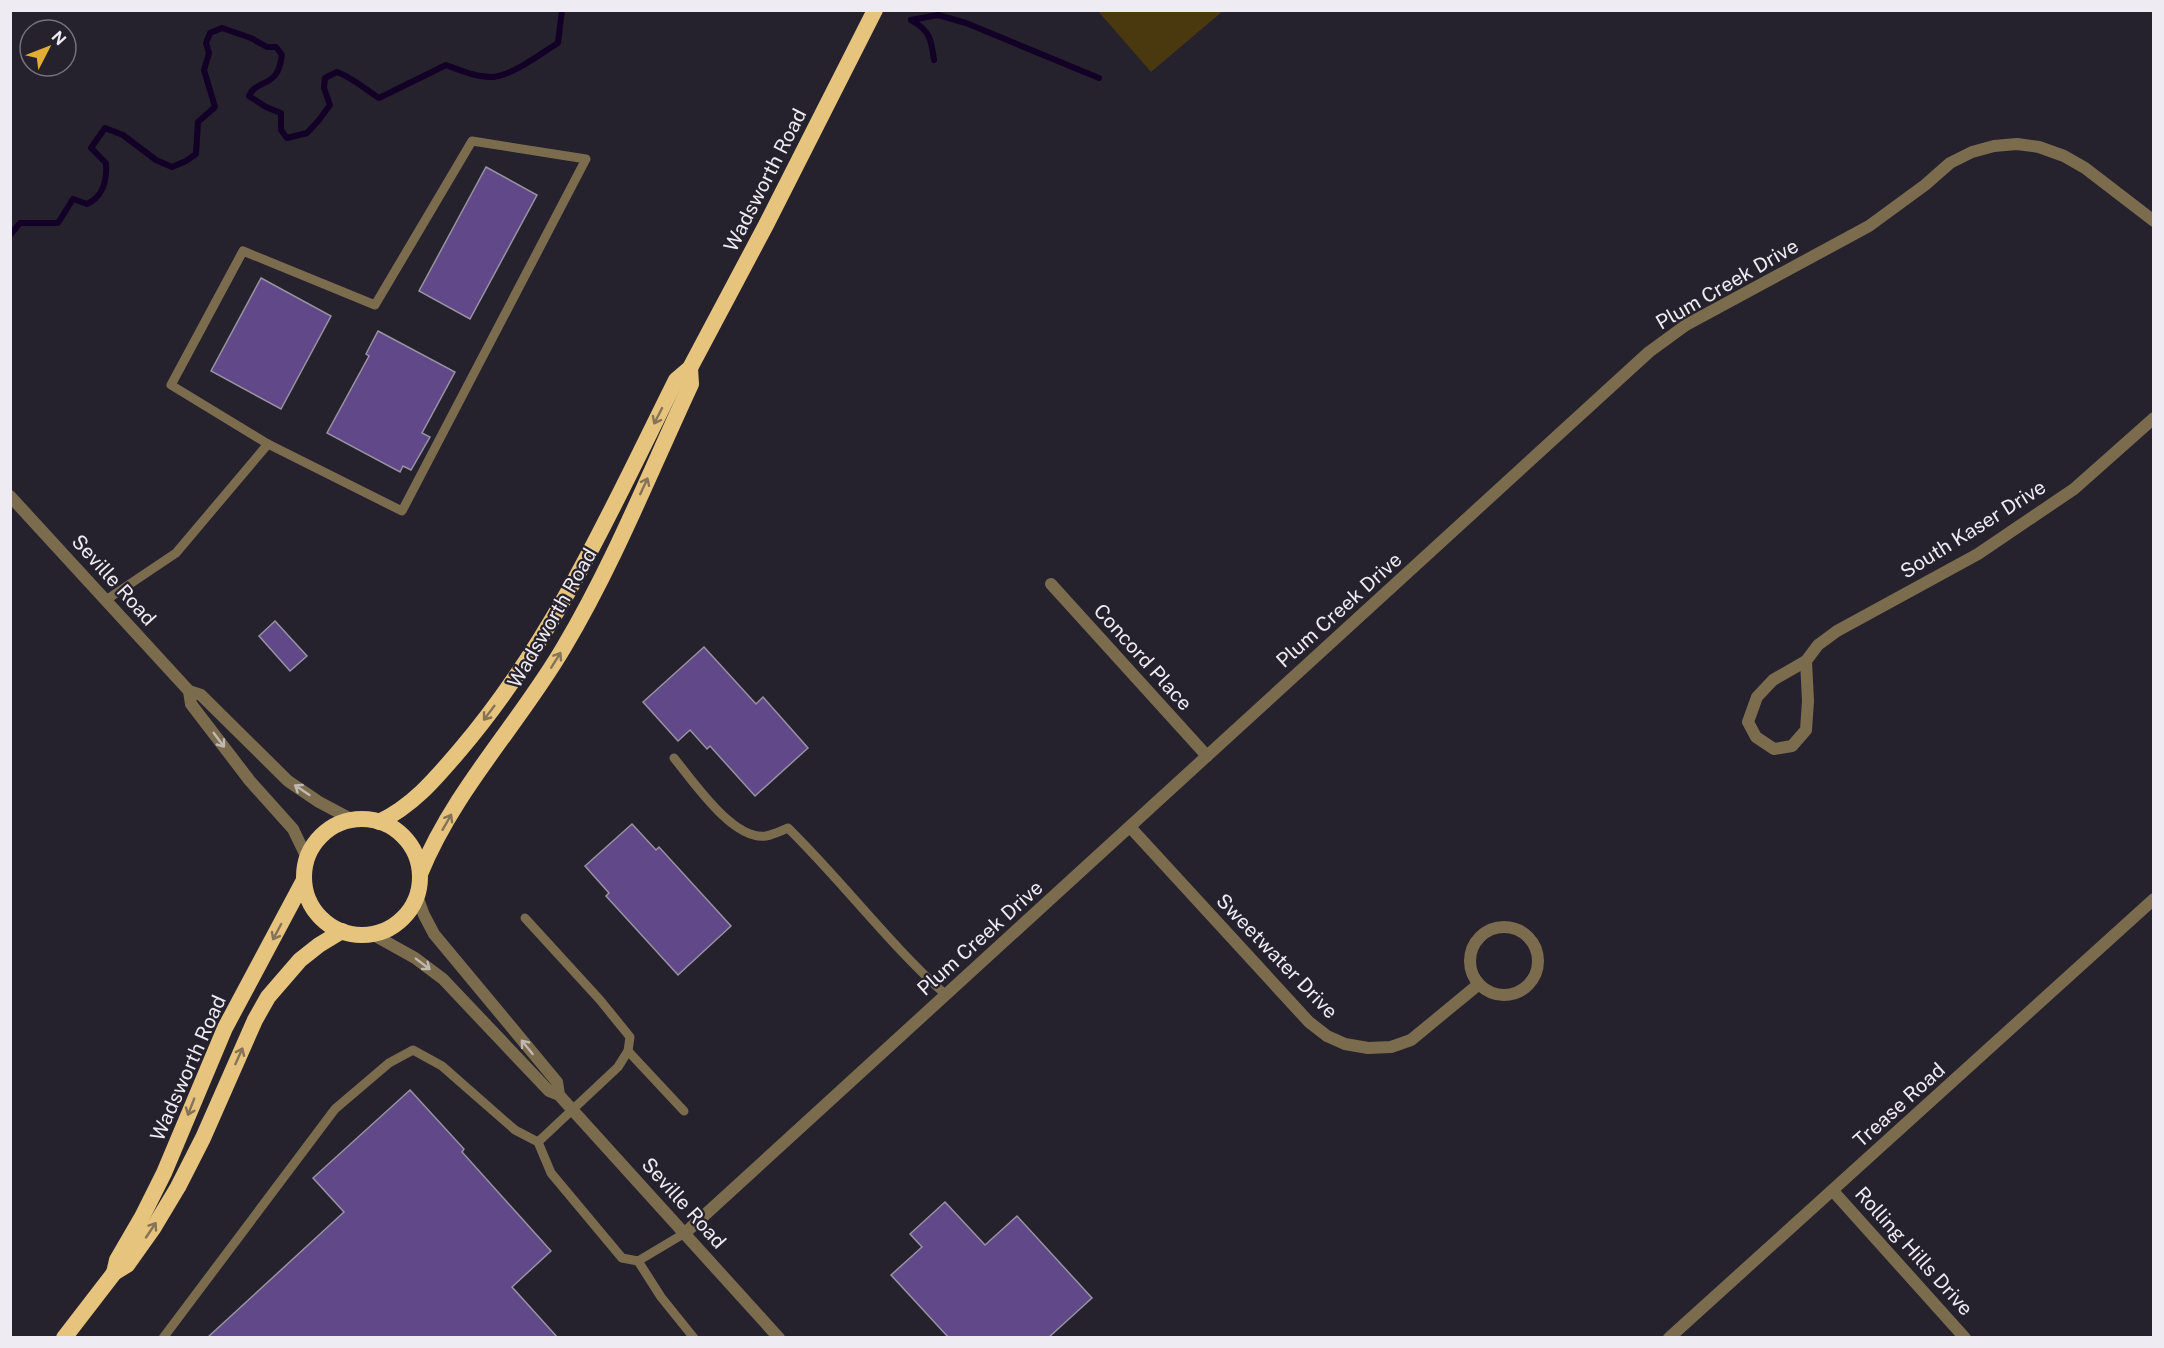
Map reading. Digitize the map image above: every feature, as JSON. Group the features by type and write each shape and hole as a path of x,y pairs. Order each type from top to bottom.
{"highway":[{"name":"Wadsworth Road","path":"379,822 406,806 430,785 476,731 524,665 553,620 676,380 690,368 766,225 875,10"},
{"name":"Wadsworth Road","path":"420,874 443,828 465,792 544,679 588,605 691,384 690,368"},
{"name":"Wadsworth Road","path":"64,1338 114,1273 127,1265 154,1227 178,1187 203,1138 255,1020 268,997 300,960 319,945 342,932 357,935 384,931 400,921 412,908 417,896 420,874 417,856 408,841 395,829 379,822 352,820 335,826 320,837 308,858 304,880 225,1028 164,1173 117,1260 114,1273"},
{"path":"304,880 306,893 320,916 342,932"}],"street":[{"name":"Plum Creek Drive","path":"685,1233 1649,352 1686,325 1869,226 1925,185 1950,163 1972,152 1994,146 2017,144 2039,147 2064,156 2085,168 2154,221"},
{"name":"South Kaser Drive","path":"1806,661 1808,701 1806,730 1792,746 1774,749 1756,737 1748,722 1757,697 1773,680 1806,661 1818,645 1837,631 1978,554 2074,489 2154,418"},
{"name":"Seville Road","path":"10,496 189,691 201,695 288,781 319,802 352,820"},
{"name":"Concord Place","path":"1051,584 1207,756"},
{"name":"Seville Road","path":"189,691 191,704 250,781 294,829 308,858"},
{"name":"Sweetwater Drive","path":"1130,827 1309,1022 1327,1036 1345,1044 1368,1048 1391,1047 1411,1040 1479,984"},
{"name":"Seville Road","path":"417,896 434,934 556,1082 559,1095"},
{"name":"Trease Road","path":"1669,1338 2154,899"},
{"path":"1504,927 1525,934 1533,943 1538,964 1529,984 1509,995 1488,991 1479,984 1472,974 1470,963 1475,942 1483,933 1493,928 1504,927"},
{"name":"Seville Road","path":"372,934 415,958 443,979 549,1091 559,1095 779,1338"},
{"name":"Rolling Hills Drive","path":"1833,1191 1965,1338"}],"lane":[{"path":"472,141 586,159 402,511 268,444 171,385 243,251 375,305 472,141"},
{"path":"106,600 176,553 268,444"},
{"path":"674,758 714,806 738,830 765,837 788,828 819,858 916,969 946,995"},
{"path":"525,918 630,1036 628,1051 618,1066 538,1142"},
{"path":"163,1338 334,1109 388,1063 413,1050 442,1066 515,1130 538,1142 551,1173 622,1258 639,1261 685,1233"},
{"path":"628,1051 684,1112"},
{"path":"639,1261 661,1297 694,1338"}],"shaded area":[{"path":"1098,11 1223,11 1151,72"}],"building":[{"path":"486,167 537,195 470,319 419,291"},
{"path":"261,278 331,316 281,409 211,371"},
{"path":"378,331 455,372 422,433 430,437 411,470 403,466 400,472 327,433 369,356 366,354"},
{"path":"275,621 307,656 290,671 259,636"},
{"path":"704,647 756,704 763,697 808,748 755,796 710,746 707,749 690,730 678,741 643,702"},
{"path":"632,824 656,850 659,847 731,926 678,975 606,896 609,893 585,866"},
{"path":"410,1090 551,1251 512,1287 558,1338 207,1338 344,1212 313,1178"},
{"path":"945,1202 985,1245 1017,1216 1092,1298 1048,1338 949,1338 891,1275 922,1247 910,1234"}],"waterway":[{"path":"10,235 20,223 58,223 73,199 87,204 97,197 105,181 106,163 91,148 105,128 123,135 156,160 172,167 196,154 198,122 215,107 204,70 209,53 206,43 210,33 222,28 251,38 267,47 276,47 282,55 273,78 254,89 249,96 281,113 281,130 287,138 307,133 319,120 330,105 324,88 325,78 337,72 354,80 379,98 446,65 479,76 499,76 517,69 558,43 562,10"},
{"path":"911,20 938,15 966,23 1099,78"},
{"path":"911,20 929,36 934,60"}]}
